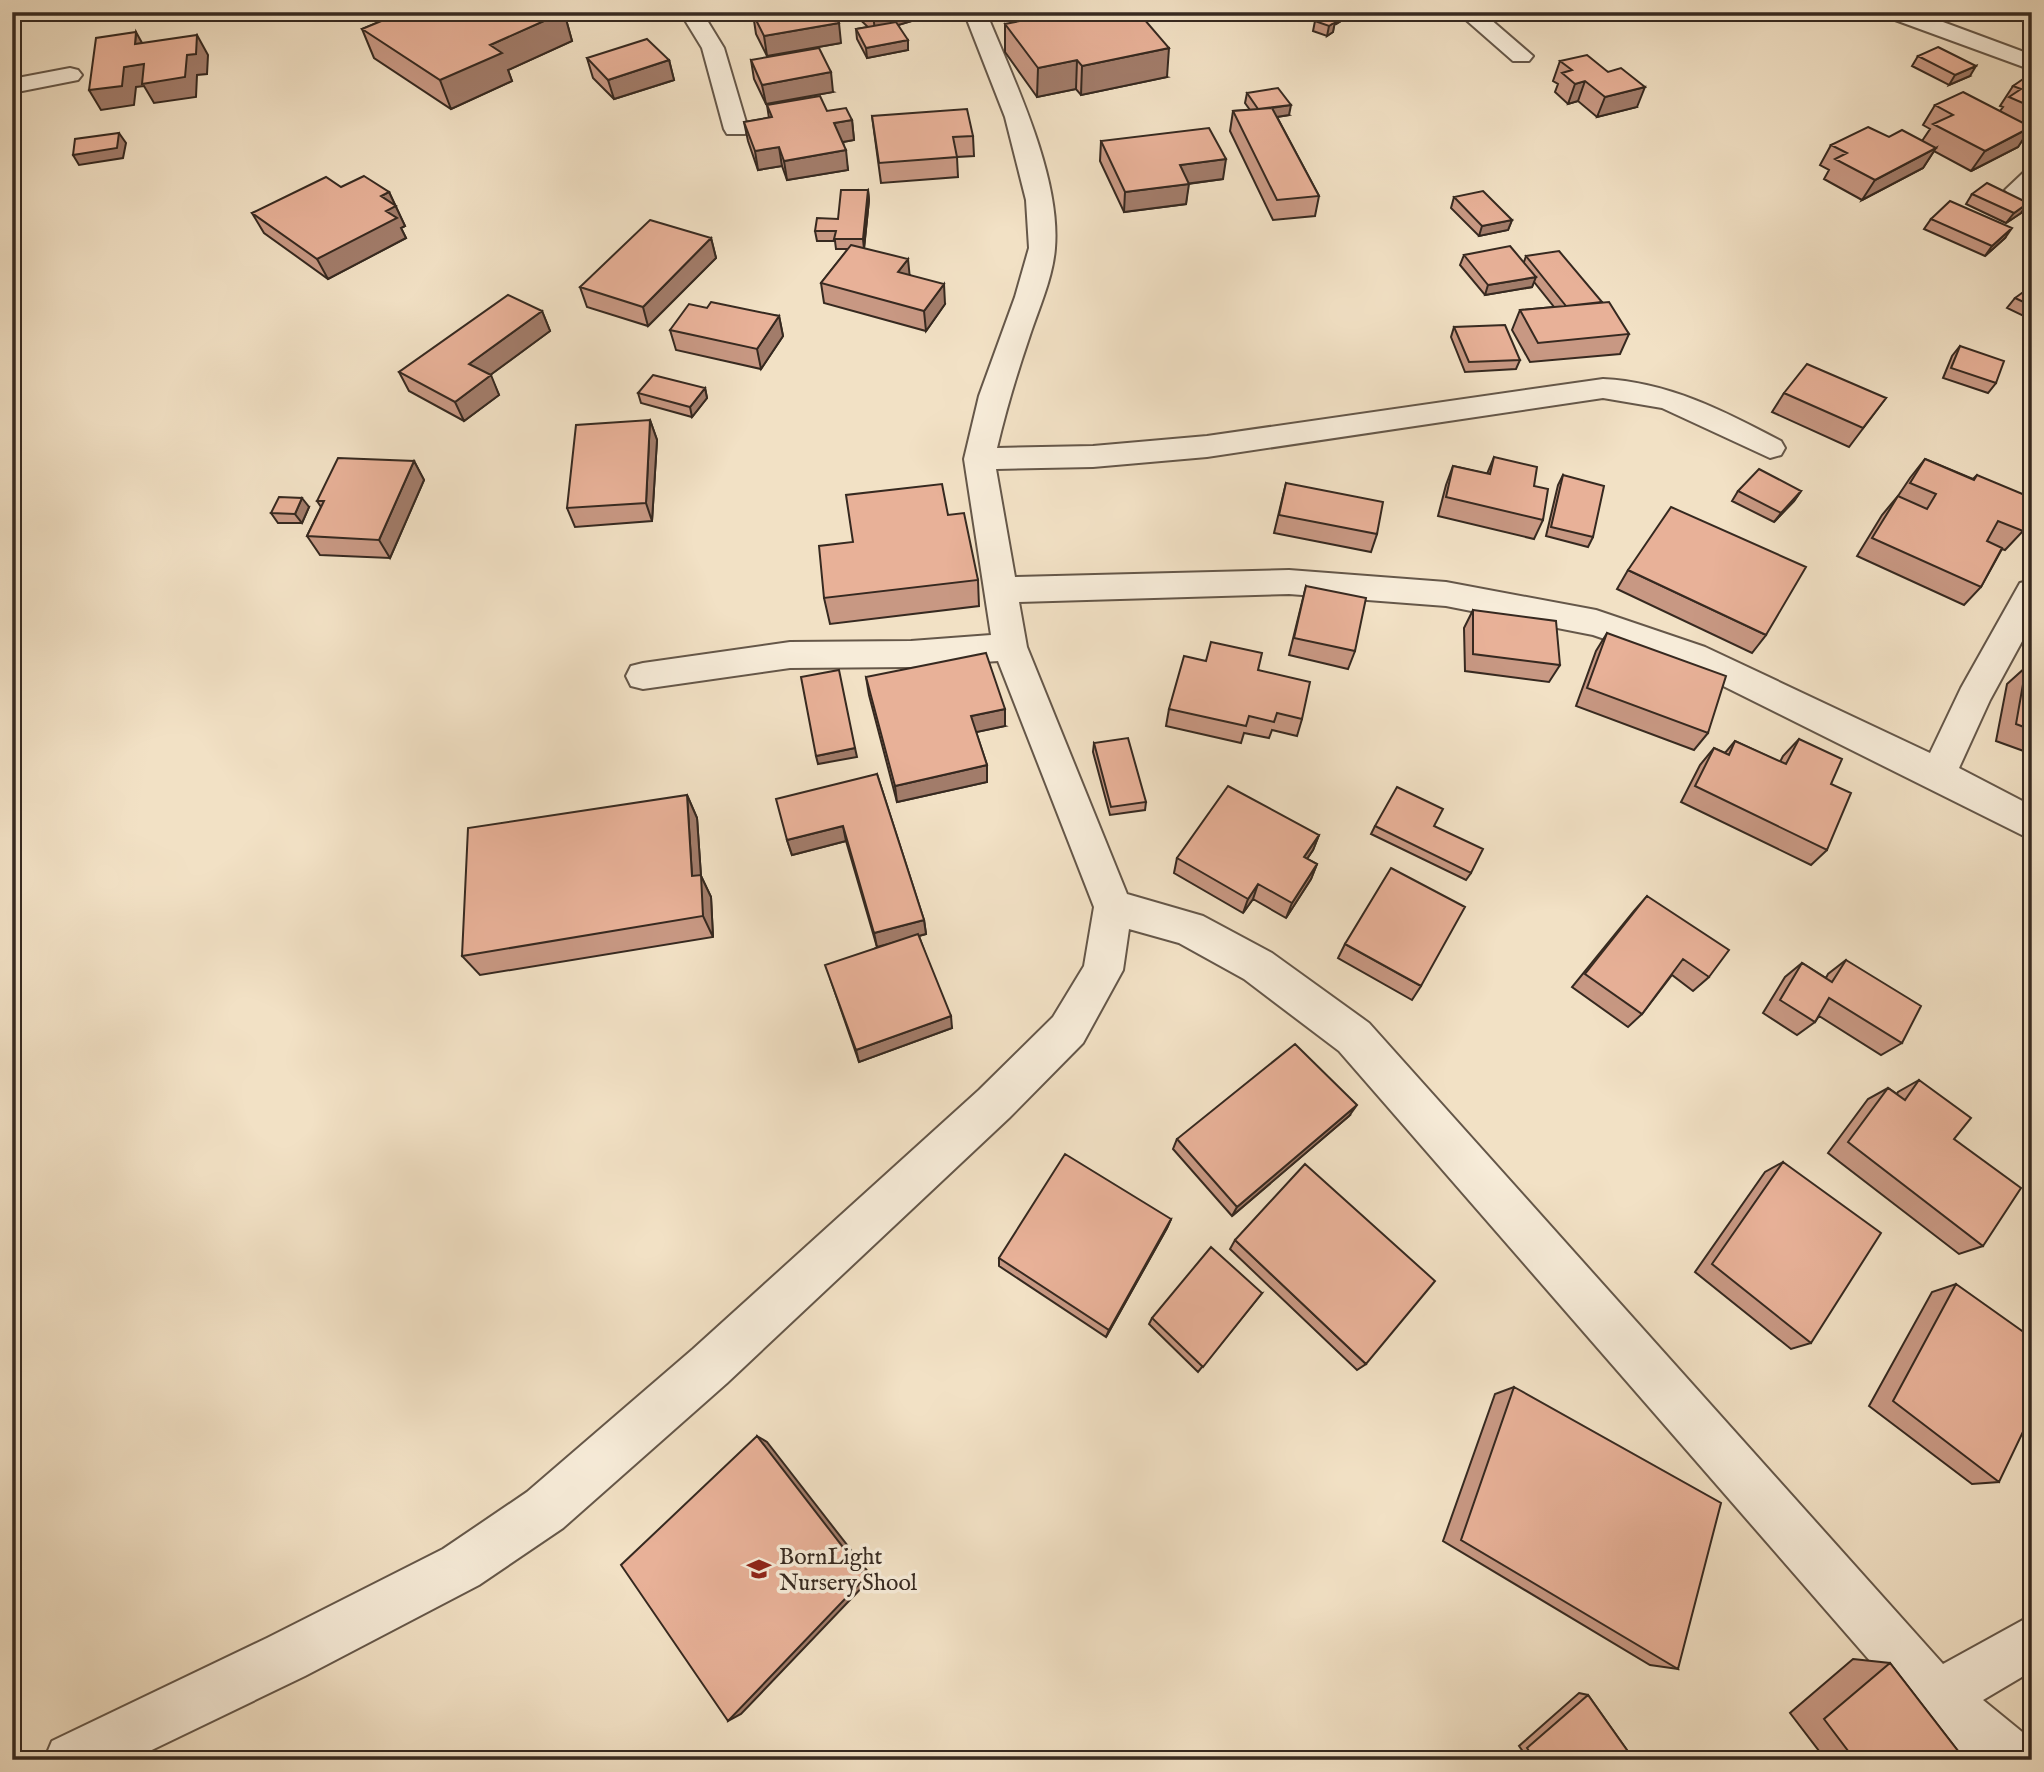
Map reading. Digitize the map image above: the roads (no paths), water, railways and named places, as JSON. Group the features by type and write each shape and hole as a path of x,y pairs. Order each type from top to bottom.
{"street":[{"path":"691,12 713,48 736,128"},
{"path":"71,1760 286,1657 461,1567 545,1510 873,1219 1068,1030 1104,970 1113,907 1010,648 979,458 994,396 1029,297 1042,248 1040,200 1017,117 975,12"},
{"path":"1468,12 1521,56"},
{"path":"1895,12 2032,62"},
{"path":"12,86 70,75"},
{"path":"2032,178 2018,190 2032,202"},
{"path":"979,458 1072,459 1229,445 1499,406 1559,392 1611,389 1639,392 1680,404 1770,448"},
{"path":"1002,590 1289,582 1446,594 1596,623 1693,656 1938,774 2032,824"},
{"path":"1938,774 1973,698 2032,592"},
{"path":"643,676 790,655 911,654 1010,648"},
{"path":"1113,907 1189,928 1258,966 1354,1037 1937,1697 2013,1760"},
{"path":"1937,1697 2032,1641"}],"place":[{"name":"BornLight Nursery Shool","path":"759,1569"}]}
